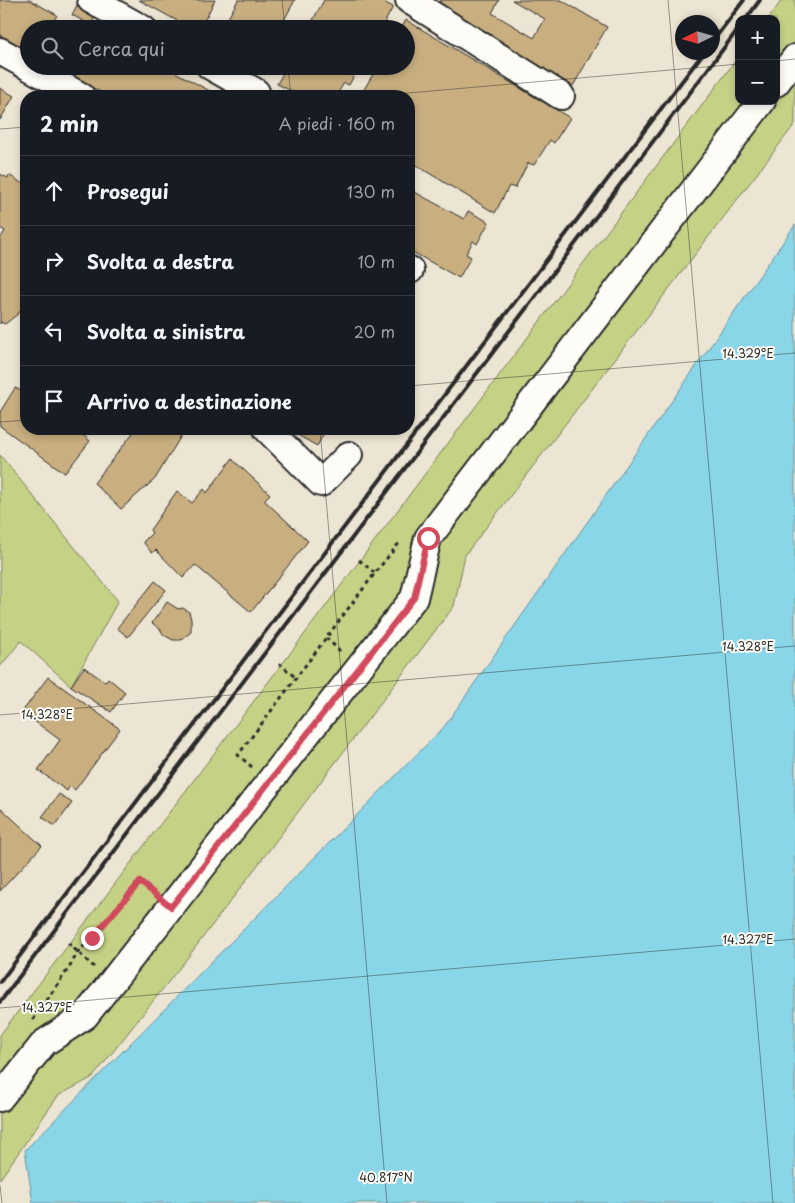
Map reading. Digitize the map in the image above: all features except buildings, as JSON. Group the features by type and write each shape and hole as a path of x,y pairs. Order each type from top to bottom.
{"street":[{"path":"91,0 126,20"},
{"path":"413,1 562,96"},
{"path":"0,51 20,62"},
{"path":"780,77 795,58"},
{"path":"43,75 70,90"},
{"path":"224,75 249,90"},
{"path":"0,1098 44,1043 85,1016 414,598 428,538 759,105"},
{"path":"273,435 321,483 349,455"}],"path":[{"path":"270,781 238,755 375,573 404,538"},
{"path":"358,560 375,573"},
{"path":"279,663 296,678"},
{"path":"44,1043 27,1029 78,952 140,882 171,907"},
{"path":"68,943 78,952"}],"green space":[{"path":"782,0 795,0 795,124 465,555 454,606 188,957 93,1077 58,1096 0,1179 0,1035 295,647 735,61 735,105 780,105 780,15 771,15"},
{"path":"0,455 118,601 71,686 21,641 0,667"}],"water":[{"path":"795,225 795,1203 33,1203 25,1150 444,727"}],"railway":[{"path":"720,32 744,0"},
{"path":"749,15 760,0"},
{"path":"0,1002 735,33"},
{"path":"415,434 698,60"},
{"path":"0,982 414,435"}],"route":[{"path":"92,938 140,882 171,907 414,598 428,538"}]}
